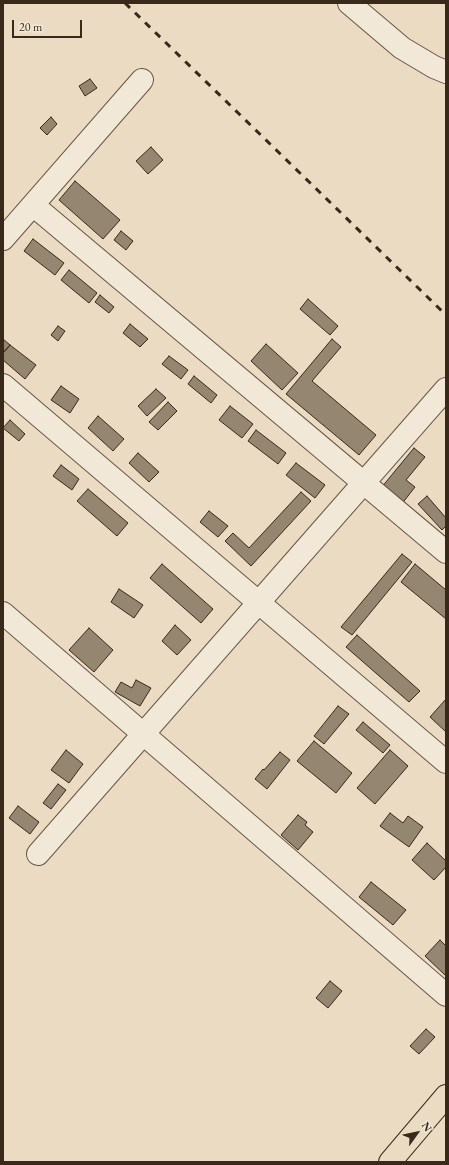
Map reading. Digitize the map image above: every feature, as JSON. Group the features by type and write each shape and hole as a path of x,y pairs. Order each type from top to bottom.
{"main road":[{"path":"390,1162 446,1096"}],"street":[{"path":"349,3 402,48 434,67 446,72"},
{"path":"3,239 142,80"},
{"path":"33,205 446,552"},
{"path":"3,384 446,762"},
{"path":"38,854 446,389"},
{"path":"3,613 446,995"}],"building":[{"path":"90,79 97,88 85,96 79,86"},
{"path":"51,117 57,124 47,135 40,128"},
{"path":"151,147 163,160 148,174 136,161"},
{"path":"75,181 120,220 103,239 59,200"},
{"path":"121,231 133,241 126,250 114,240"},
{"path":"33,239 64,263 55,275 24,251"},
{"path":"69,270 97,293 89,303 61,280"},
{"path":"100,295 114,307 109,313 95,302"},
{"path":"308,299 338,326 330,335 300,309"},
{"path":"130,324 148,339 140,347 123,333"},
{"path":"58,326 65,331 58,341 51,335"},
{"path":"3,339 10,345 3,353"},
{"path":"332,339 341,347 312,381 376,435 359,455 286,394"},
{"path":"266,344 298,373 282,390 251,361"},
{"path":"10,345 36,365 25,379 3,360 3,353"},
{"path":"169,356 188,370 181,379 162,364"},
{"path":"194,376 217,395 211,403 188,384"},
{"path":"61,386 79,399 70,413 51,400"},
{"path":"156,389 166,398 147,416 138,406"},
{"path":"168,402 177,411 158,430 149,422"},
{"path":"230,406 253,424 242,438 219,420"},
{"path":"98,416 124,439 113,451 88,428"},
{"path":"10,420 25,434 19,441 3,428"},
{"path":"256,430 286,453 278,464 248,441"},
{"path":"414,448 425,457 406,480 415,487 401,505 381,488"},
{"path":"138,453 159,472 149,482 129,463"},
{"path":"296,463 325,485 315,498 286,475"},
{"path":"61,465 79,479 72,490 53,476"},
{"path":"88,489 128,523 117,536 77,501"},
{"path":"301,492 311,501 251,566 225,541 233,533 249,548"},
{"path":"427,496 446,518 446,526 442,530 418,504"},
{"path":"209,511 228,526 218,537 200,522"},
{"path":"402,554 412,562 352,635 341,627"},
{"path":"162,564 213,609 201,623 150,578"},
{"path":"415,564 446,590 446,619 401,582"},
{"path":"119,589 143,605 134,618 111,602"},
{"path":"175,625 191,640 177,655 162,641"},
{"path":"89,628 113,650 94,672 69,650"},
{"path":"357,635 420,691 409,702 346,647"},
{"path":"136,680 151,688 140,706 115,692 121,682 132,688"},
{"path":"446,699 446,732 430,717"},
{"path":"338,706 349,714 324,744 314,736"},
{"path":"363,722 390,745 383,753 356,730"},
{"path":"314,741 352,773 336,793 297,761"},
{"path":"66,750 83,764 69,783 51,770"},
{"path":"390,750 408,766 375,804 357,788"},
{"path":"280,752 290,760 267,789 255,779"},
{"path":"58,784 66,790 51,809 43,803"},
{"path":"18,806 39,822 30,834 9,818"},
{"path":"390,813 403,823 408,816 423,827 409,847 380,826"},
{"path":"298,815 307,822 305,825 313,832 298,850 281,835"},
{"path":"427,843 446,861 446,867 434,880 412,860"},
{"path":"371,882 406,910 393,925 359,897"},
{"path":"440,940 446,946 446,976 425,956"},
{"path":"330,981 342,991 328,1008 316,998"},
{"path":"426,1029 435,1037 419,1054 410,1046"}],"railway":[{"path":"125,3 446,315"}]}
